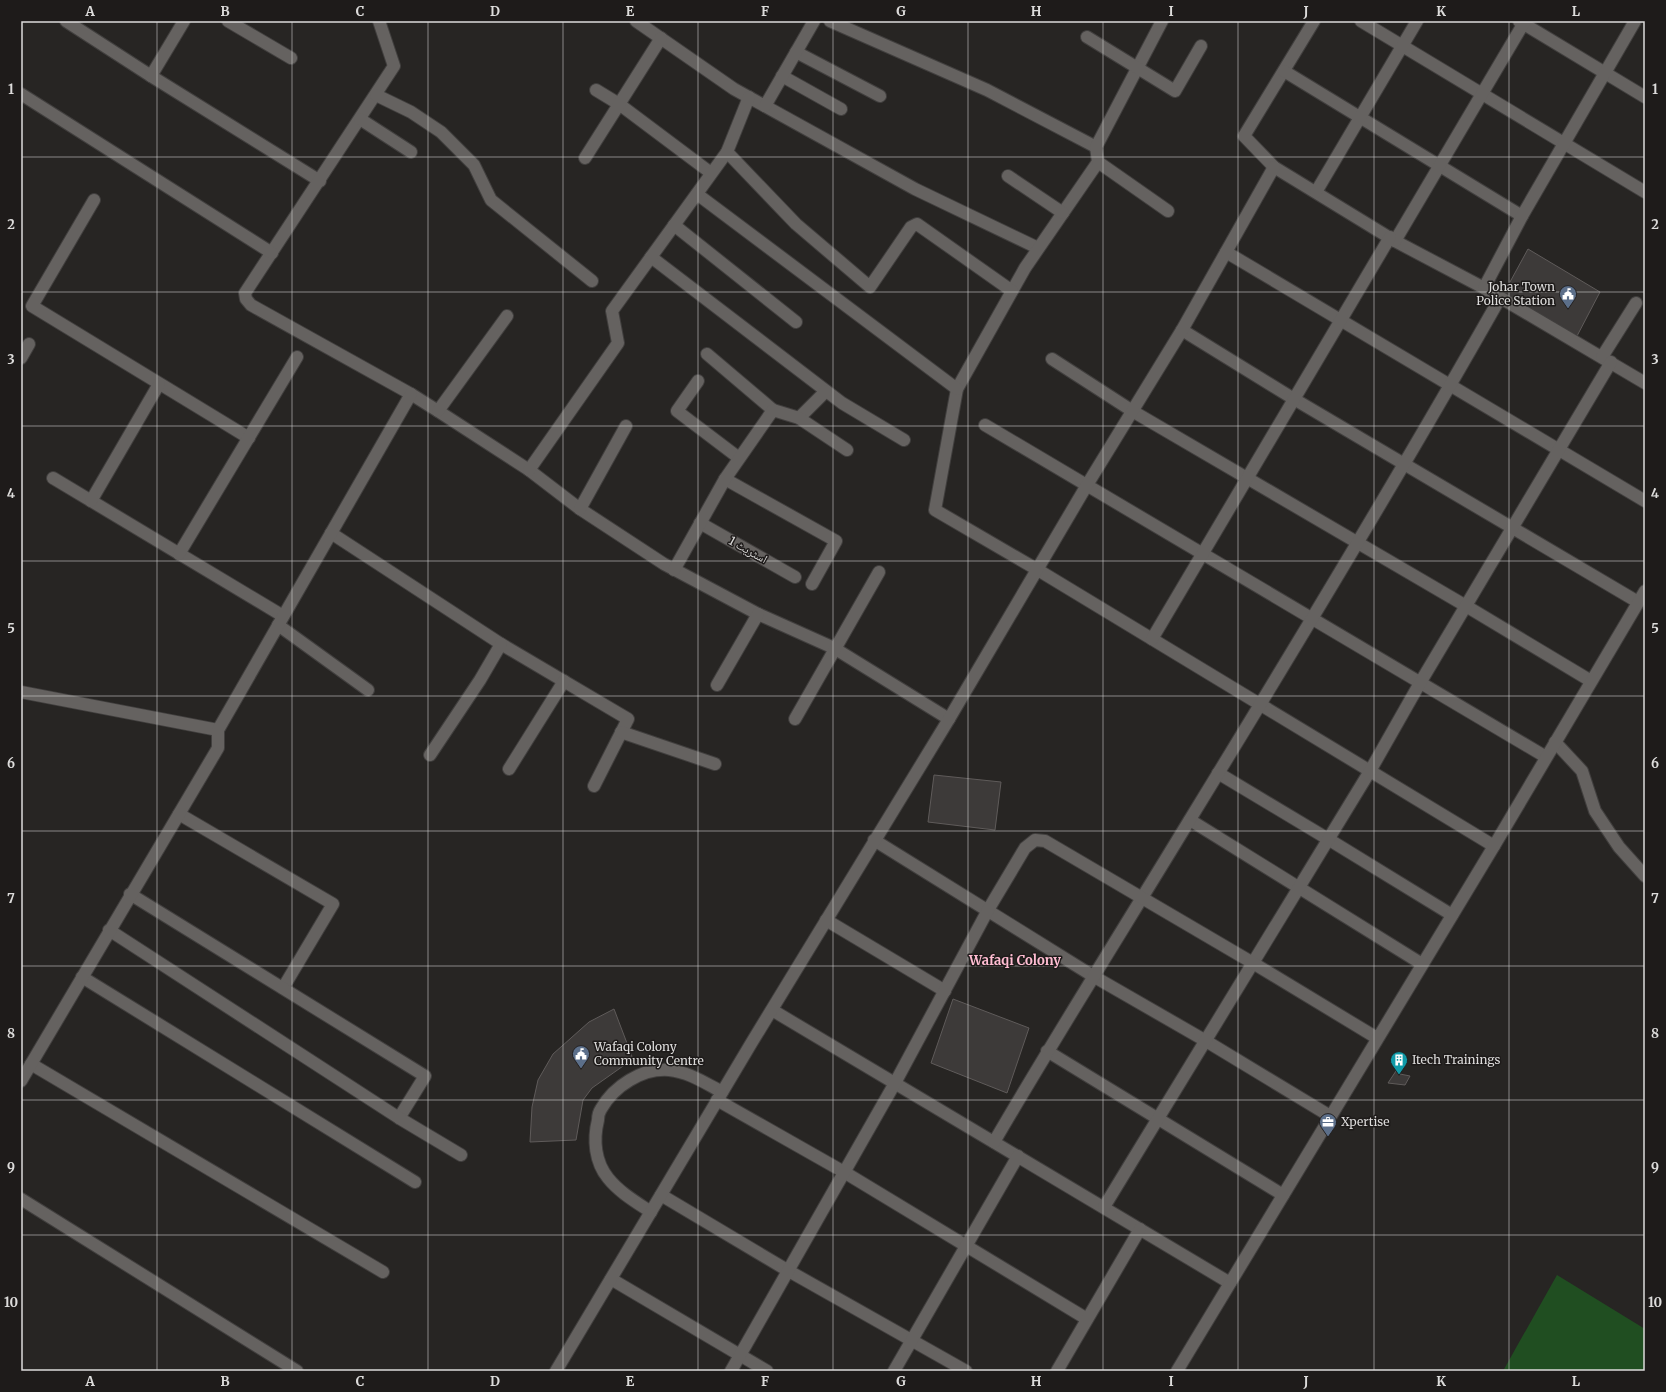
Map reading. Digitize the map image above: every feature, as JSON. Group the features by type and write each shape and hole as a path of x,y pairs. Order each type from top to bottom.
{"street":[{"path":"66,21 151,76 320,180"},
{"path":"151,76 184,21"},
{"path":"228,21 291,58"},
{"path":"380,21 394,66 245,293 246,299 251,305 411,394 438,411 529,470 580,509 674,570 758,614 834,648 949,719"},
{"path":"636,21 734,89 916,189 1038,248"},
{"path":"765,106 814,21"},
{"path":"830,21 987,90 1096,147"},
{"path":"1162,21 1096,147 1098,162 1025,268 957,389 935,510 1038,570 1494,846"},
{"path":"1314,21 1244,136 1274,167 1393,239 1484,288 1607,359 1645,383"},
{"path":"1361,21 1645,192"},
{"path":"1316,192 1417,21"},
{"path":"1484,288 1522,216 1635,21"},
{"path":"1152,639 1341,320 1440,167 1522,22 1645,98"},
{"path":"1087,37 1175,91 1201,46"},
{"path":"585,158 661,38"},
{"path":"796,52 880,96"},
{"path":"1284,71 1522,216"},
{"path":"782,76 842,109"},
{"path":"596,90 619,104 711,174"},
{"path":"21,94 272,253"},
{"path":"376,95 411,112 442,132 474,165 491,200 592,281"},
{"path":"529,470 618,344 612,311 727,152 749,97"},
{"path":"360,119 411,152"},
{"path":"727,152 796,224 870,287 911,227 917,224 1012,291"},
{"path":"1098,162 1168,211"},
{"path":"556,1371 874,840 949,719 1088,485 1134,412 1274,167"},
{"path":"1008,176 1063,213"},
{"path":"697,194 957,389"},
{"path":"94,200 32,306 249,438"},
{"path":"674,225 796,322"},
{"path":"1226,252 1645,501"},
{"path":"651,257 842,403 904,440"},
{"path":"994,1142 1047,1051 1190,820 1358,542 1451,385 1500,298"},
{"path":"1104,1207 1370,771 1558,449 1636,302"},
{"path":"438,411 507,316"},
{"path":"1182,330 1294,399 1405,463 1638,602"},
{"path":"21,358 29,344"},
{"path":"707,354 772,410 799,418 847,450"},
{"path":"179,554 297,357"},
{"path":"1052,359 1134,412 1358,542 1591,681"},
{"path":"698,381 677,411 739,458"},
{"path":"91,501 159,384"},
{"path":"799,418 826,390"},
{"path":"21,1081 130,894 218,748 218,730 411,394"},
{"path":"674,570 725,479 772,410"},
{"path":"985,425 1088,485 1202,555 1546,757"},
{"path":"580,509 626,426"},
{"path":"53,478 179,554 281,621 368,690"},
{"path":"725,479 836,541 812,584"},
{"name":"اسٹریٹ 1","path":"700,523 795,577"},
{"path":"331,533 501,644 628,718 594,786"},
{"path":"795,719 834,648 879,572"},
{"path":"1177,1371 1494,846 1645,591"},
{"path":"717,685 758,614"},
{"path":"430,755 480,680 501,644"},
{"path":"509,769 564,681"},
{"path":"21,692 218,730"},
{"path":"621,732 715,764"},
{"path":"1555,742 1582,771 1595,811 1619,847 1645,876"},
{"path":"1218,773 1452,915"},
{"path":"179,814 333,904 283,988"},
{"path":"1190,820 1422,964"},
{"path":"874,840 1093,976 1206,1041 1330,1116"},
{"path":"731,1371 787,1270 895,1083 988,910 1025,848 1034,840 1045,841 1142,897 1377,1038"},
{"path":"130,894 425,1076 399,1118"},
{"path":"826,920 945,990"},
{"path":"109,930 399,1118 461,1155"},
{"path":"82,976 415,1182"},
{"path":"772,1010 1230,1282"},
{"path":"1047,1051 1283,1195"},
{"path":"31,1064 383,1272"},
{"path":"651,1212 626,1195 608,1178 598,1159 594,1135 600,1110 616,1089 642,1074 668,1070 693,1076 720,1096 1087,1319"},
{"path":"894,1371 1018,1156"},
{"path":"661,1195 787,1270 966,1371"},
{"path":"21,1198 297,1371"},
{"path":"1057,1371 1140,1229"},
{"path":"611,1279 767,1371"}],"green space":[{"path":"1557,1275 1645,1329 1645,1371 1503,1371"}],"building":[{"path":"1528,249 1600,292 1577,336 1504,293"},
{"path":"934,775 1001,782 995,830 928,822"},
{"path":"953,999 1029,1028 1007,1093 931,1063"},
{"name":"Wafaqi Colony Community Centre","path":"614,1009 633,1059 592,1088 583,1100 576,1140 530,1142 532,1107 538,1080 553,1054 589,1022"},
{"name":"Itech Trainings","path":"1400,1065 1400,1074 1410,1076 1405,1085 1388,1083"}],"place":[{"name":"Johar Town Police Station","path":"1568,309"},
{"name":"Wafaqi Colony Community Centre","path":"581,1069"},
{"name":"Itech Trainings","path":"1399,1075"},
{"name":"Xpertise","path":"1328,1137"}],"district":[{"name":"Wafaqi Colony","path":"1015,960"}]}
